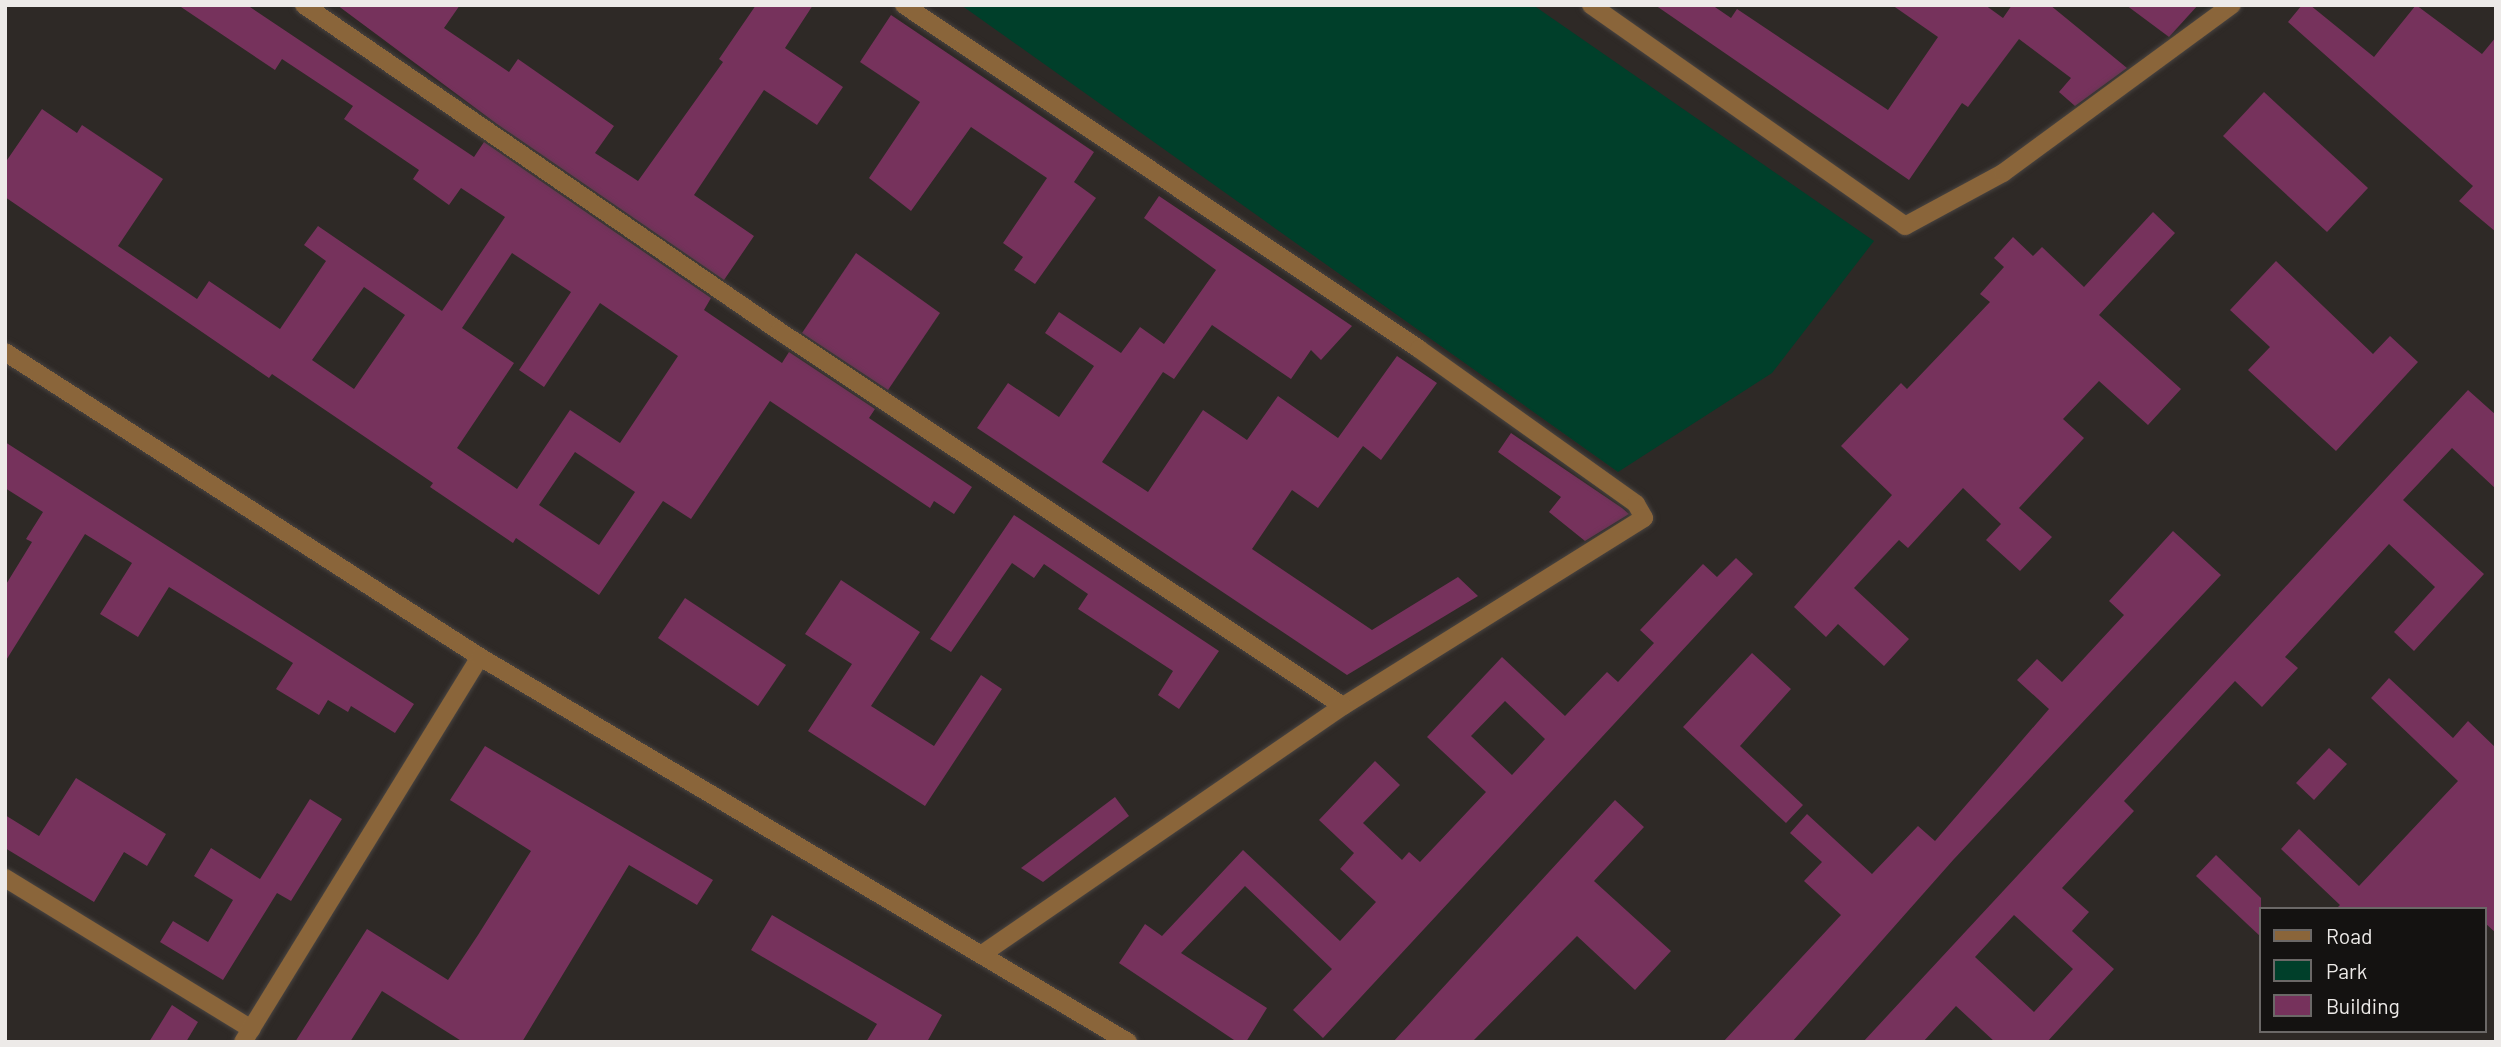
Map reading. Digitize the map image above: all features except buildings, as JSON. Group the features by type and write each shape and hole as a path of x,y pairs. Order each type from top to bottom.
{"street":[{"path":"304,5 779,331 1343,706"},
{"path":"904,5 1419,349 1636,505 1644,518 1343,706 984,954"},
{"path":"1591,5 1905,226 2003,173 2232,5"},
{"path":"5,352 480,657 984,954 1128,1042"},
{"path":"5,878 247,1035 480,657"}],"green space":[{"path":"961,5 1533,5 1874,241 1772,373 1618,472"}]}
